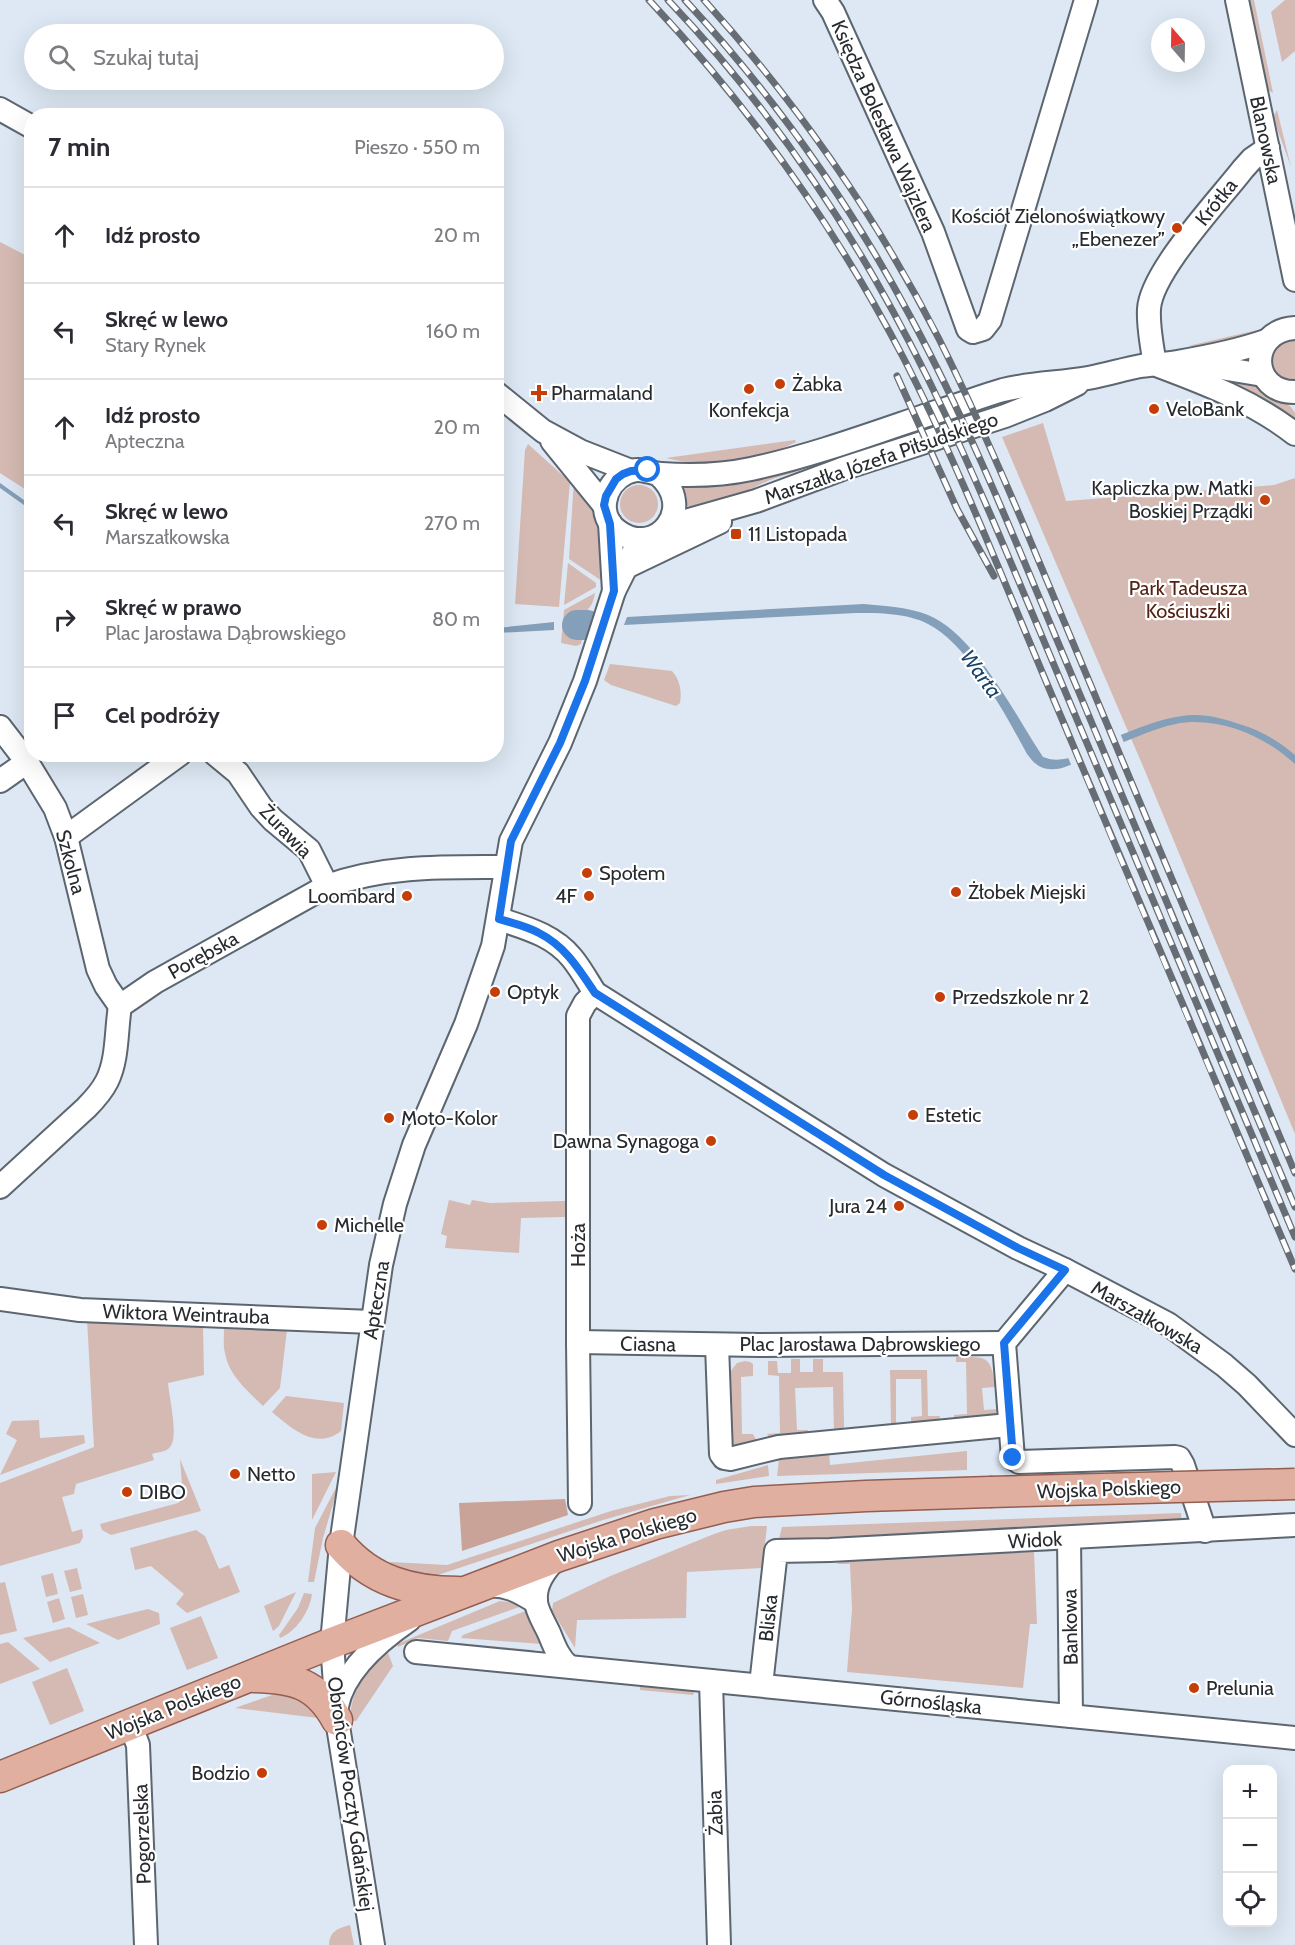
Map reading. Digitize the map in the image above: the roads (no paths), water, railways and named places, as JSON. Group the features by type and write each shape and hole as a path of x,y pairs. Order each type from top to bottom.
{"main road":[{"name":"Wojska Polskiego","path":"0,1777 332,1643 559,1556 654,1524 724,1507 754,1502 866,1496 1295,1484"},
{"path":"341,1545 368,1570 386,1580 422,1589 474,1589"},
{"path":"245,1678 280,1678 299,1683 316,1692 336,1715"}],"street":[{"name":"Księdza Bolesława Wajzlera","path":"833,4 933,232 968,329 973,332 986,327 990,320 1086,0"},
{"name":"Blanowska","path":"1237,0 1295,280"},
{"path":"0,109 24,122"},
{"name":"Krótka","path":"1155,364 1149,320 1151,297 1159,279 1190,235 1252,159 1268,148"},
{"name":"Marszałka Józefa Piłsudskiego","path":"658,474 736,471 819,451 1000,391 1043,382 1088,378 1245,348 1266,342 1278,332 1295,328"},
{"path":"1266,342 1260,356 1263,375 1275,387 1293,395"},
{"name":"Marszałka Józefa Piłsudskiego","path":"1178,362 1263,375"},
{"path":"1155,364 1240,399 1279,421 1295,434"},
{"name":"Marszałka Józefa Piłsudskiego","path":"668,525 756,501 826,475 1005,416 1045,400 1088,378"},
{"path":"504,399 543,431 580,451 631,471"},
{"path":"543,431 595,492 607,514 617,531 626,536 640,539 660,533 674,515 673,492 658,474 648,470 631,471 616,479 609,488 606,496 607,514 612,598"},
{"path":"819,451 826,475"},
{"path":"626,567 702,531 756,501"},
{"path":"612,598 640,539"},
{"name":"Apteczna","path":"332,1643 341,1545 356,1451 372,1322 388,1231 403,1177 427,1113 466,1024 493,946 511,841 560,743 585,681 612,598"},
{"name":"Szkolna","path":"0,727 24,758"},
{"path":"0,781 27,762"},
{"name":"Szkolna","path":"27,762 51,802 66,837 98,969 106,986 120,1006"},
{"path":"66,837 169,762"},
{"name":"Żurawia","path":"225,762 238,773 261,807 273,820 309,850 327,886"},
{"name":"Porębska","path":"120,1006 154,982 327,886 385,871 506,867"},
{"name":"Marszałkowska","path":"499,919 537,932 558,945 572,959 595,993 884,1175 1018,1248 1168,1324 1247,1385 1295,1435"},
{"name":"Hoża","path":"580,1503 578,1016 585,1003 595,993"},
{"path":"0,1187 99,1094 112,1068 120,1006"},
{"name":"Plac Jarosława Dąbrowskiego","path":"1065,1270 1004,1343 1013,1458 1019,1462 1171,1456 1179,1458 1205,1531"},
{"name":"Wiktora Weintrauba","path":"0,1299 80,1310 372,1322"},
{"name":"Ciasna","path":"578,1342 717,1345"},
{"name":"Plac Jarosława Dąbrowskiego","path":"1004,1343 717,1345 722,1462 724,1458 730,1459 779,1447 1010,1425"},
{"name":"Widok","path":"776,1551 1295,1525"},
{"name":"Bankowa","path":"1069,1538 1071,1716"},
{"name":"Bliska","path":"761,1685 776,1551"},
{"path":"559,1556 551,1563 543,1576 536,1602 561,1660 568,1666"},
{"path":"474,1589 504,1585 536,1602"},
{"path":"336,1715 344,1688 365,1658 394,1630 425,1608"},
{"name":"Obrońców Poczty Gdańskiej","path":"332,1643 336,1715 373,1945"},
{"name":"Górnośląska","path":"416,1652 1295,1738"},
{"name":"Żabia","path":"711,1681 719,1945"},
{"name":"Pogorzelska","path":"130,1724 138,1745 146,1945"}],"water":[{"path":"0,483 24,500 24,505 0,488"},
{"path":"864,604 896,607 928,615 962,639 993,677 1043,757 1056,760 1069,758 1148,725 1180,716 1195,715 1223,719 1262,733 1295,755 1295,764 1261,739 1248,733 1206,722 1191,722 1166,726 1063,767 1054,769 1039,766 1027,754 985,682 957,647 928,624 902,616 856,613 624,625 627,617"},
{"path":"554,622 554,630 504,633 504,627"}],"waterway":[{"name":"Warta","path":"577,625 587,625"}],"railway":[{"path":"649,0 722,83 788,170 849,261 903,357 966,491 1295,1269"},
{"path":"668,0 727,66 781,134 854,243 912,347 991,517 1295,1237"},
{"path":"685,0 749,73 808,151 861,232 934,361 1019,548 1295,1207"},
{"path":"704,0 771,79 833,162 889,249 939,339 1022,521 1295,1173"},
{"path":"897,376 957,509 994,576"}],"place":[{"name":"Kościół Zielonoświątkowy „Ebenezer”","path":"1177,228"},
{"name":"Żabka","path":"780,384"},
{"name":"Konfekcja","path":"749,389"},
{"name":"Pharmaland","path":"539,393"},
{"name":"VeloBank","path":"1154,409"},
{"name":"Kapliczka pw. Matki Boskiej Prządki","path":"1265,500"},
{"name":"11 Listopada","path":"736,534"},
{"name":"Społem","path":"587,873"},
{"name":"Żłobek Miejski","path":"956,892"},
{"name":"Loombard","path":"407,896"},
{"name":"4F","path":"589,896"},
{"name":"Optyk","path":"495,992"},
{"name":"Przedszkole nr 2","path":"940,997"},
{"name":"Estetic","path":"913,1115"},
{"name":"Moto-Kolor","path":"389,1118"},
{"name":"Dawna Synagoga","path":"711,1141"},
{"name":"Jura 24","path":"899,1206"},
{"name":"Michelle","path":"322,1225"},
{"name":"Netto","path":"235,1474"},
{"name":"DIBO","path":"127,1492"},
{"name":"Prelunia","path":"1194,1688"},
{"name":"Bodzio","path":"262,1773"}],"park label":[{"name":"Park Tadeusza Kościuszki","path":"1188,600"}]}
